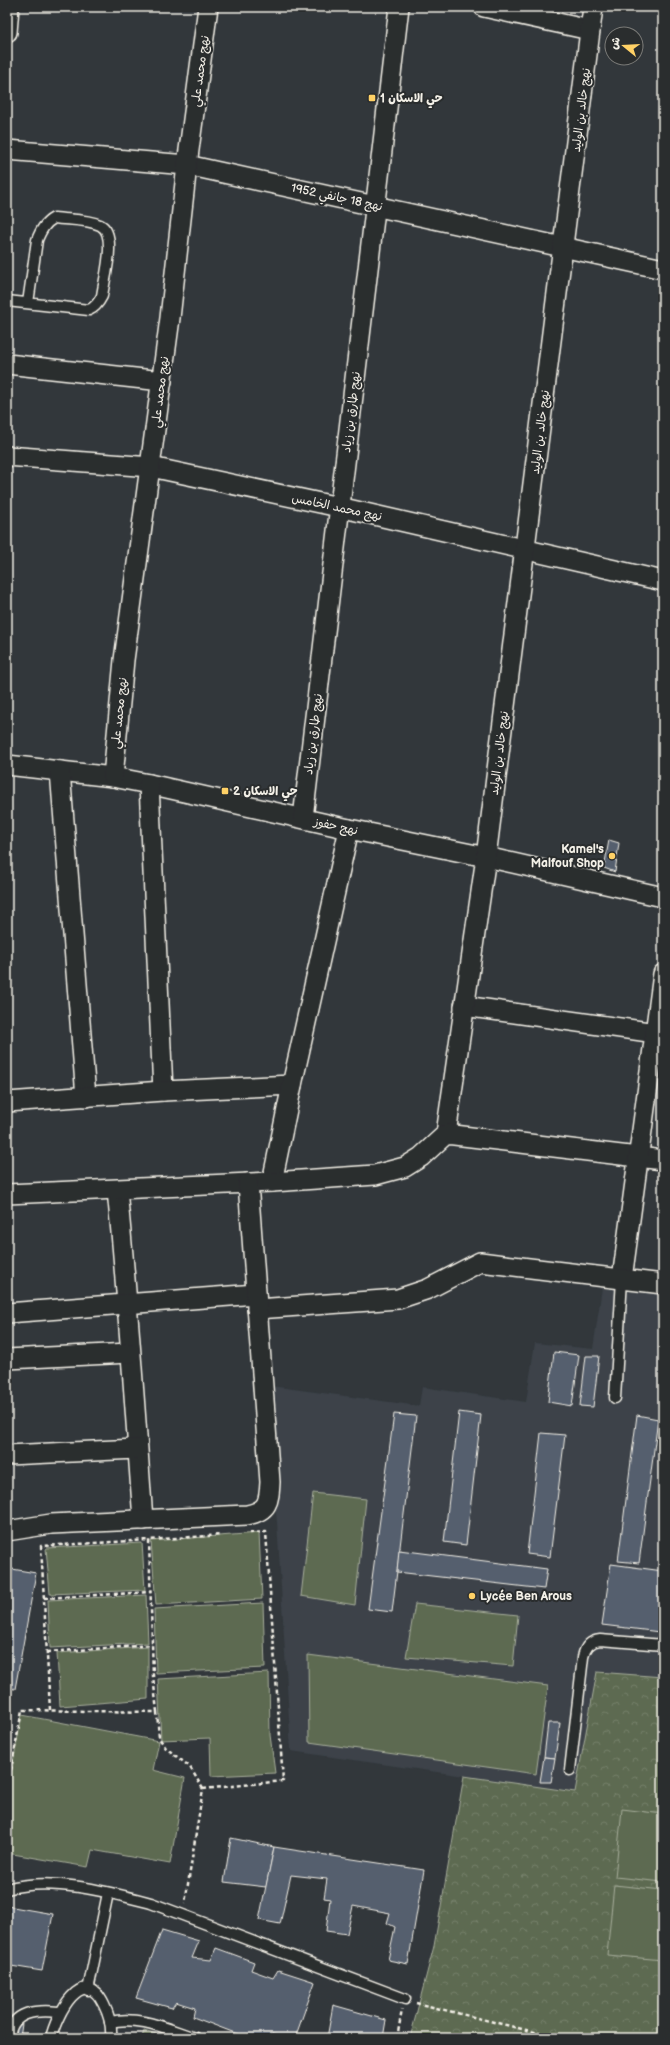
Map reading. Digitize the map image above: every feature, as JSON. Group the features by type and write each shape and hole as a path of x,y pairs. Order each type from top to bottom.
{"street":[{"path":"7,32 9,7"},
{"name":"نهج محمد علي","path":"113,777 124,660 151,468 187,165 208,7"},
{"name":"نهج طارق بن زياد","path":"303,818 399,7"},
{"path":"484,7 590,30"},
{"name":"نهج خالد بن الوليد","path":"446,1134 486,857 526,550 562,246 594,7"},
{"name":"نهج 18 جانفي 1952","path":"7,150 187,165 376,205 663,269"},
{"path":"7,364 162,381"},
{"name":"نهج محمد الخامس","path":"7,456 151,468 339,507 663,582"},
{"name":"نهج حفوز","path":"7,765 113,777 149,784 663,897"},
{"path":"60,771 86,1097"},
{"path":"149,784 163,1091"},
{"path":"272,1182 349,829"},
{"path":"622,1279 639,1156 659,1034 663,974"},
{"path":"464,1006 659,1034"},
{"path":"7,1102 163,1091 292,1085"},
{"path":"7,1194 272,1182 375,1175 405,1167 421,1157 446,1134 663,1160"},
{"path":"7,1531 51,1524 247,1515 262,1510 269,1500 270,1482 248,1183"},
{"path":"117,1190 128,1304 142,1520"},
{"path":"7,1313 128,1304 398,1299 428,1289 480,1262 663,1284"},
{"path":"7,1359 130,1353"},
{"path":"7,1454 137,1449"}],"lane":[{"path":"7,301 89,310 96,306 102,296 110,241 106,230 102,226 95,224 54,218 49,221 40,232 37,240 28,303"},
{"path":"615,1398 622,1279"},
{"path":"570,1770 583,1657 587,1646 600,1640 663,1645"},
{"path":"7,1889 40,1884 66,1886 108,1893 151,1903 405,1999"},
{"path":"88,1990 108,1893"},
{"path":"51,2038 59,2012 75,1992 88,1990 99,1995 107,2011 110,2022 111,2038"},
{"path":"9,2038 14,2022 21,2016 36,2011 59,2012"},
{"path":"110,2022 124,2019 138,2020 195,2038"}],"path":[{"path":"204,1789 283,1781 266,1532 243,1534"},
{"path":"50,1710 41,1546 227,1535"},
{"path":"149,1540 153,1687 159,1738 166,1748 190,1767 204,1789 183,1914"},
{"path":"44,1598 151,1592"},
{"path":"47,1652 152,1645"},
{"path":"7,1790 22,1710 157,1712"},
{"path":"397,2038 405,1999 559,2038"}],"shaded area":[{"name":"Lycée Ben Arous","path":"602,1288 663,1295 663,1677 597,1672 575,1792 291,1751 277,1521 263,1385 419,1406 422,1387 526,1402 535,1343 593,1349"}],"green space":[{"path":"313,1493 366,1499 355,1605 301,1596"},
{"path":"259,1533 262,1599 156,1605 151,1541"},
{"path":"142,1543 145,1590 50,1594 46,1548"},
{"path":"146,1595 148,1643 50,1648 48,1600"},
{"path":"263,1603 265,1668 156,1673 154,1609"},
{"path":"415,1604 518,1615 513,1666 406,1657"},
{"path":"148,1647 148,1699 60,1706 57,1653"},
{"path":"308,1655 548,1686 536,1774 309,1742"},
{"path":"597,1672 663,1677 663,2038 410,2038 434,1946 464,1776 575,1792"},
{"path":"269,1673 270,1735 275,1773 211,1776 210,1738 161,1740 158,1679"},
{"path":"22,1715 159,1741 153,1770 185,1778 170,1864 92,1850 88,1867 7,1853 7,1793"},
{"path":"622,1809 663,1814 663,1882 615,1877"},
{"path":"614,1885 663,1890 663,1960 607,1955"},
{"path":"144,2030 168,2038 142,2038"}],"building":[{"name":"Kamel's Malfouf Shop","path":"609,840 619,843 615,872 604,868"},
{"path":"554,1352 579,1355 572,1406 548,1402"},
{"path":"586,1356 599,1356 593,1407 580,1406"},
{"path":"663,1385 663,1418 660,1418"},
{"path":"459,1412 481,1415 466,1545 444,1542"},
{"path":"394,1414 416,1416 392,1612 368,1609"},
{"path":"637,1415 658,1419 639,1563 618,1561"},
{"path":"541,1433 565,1435 550,1557 527,1554"},
{"path":"399,1550 547,1569 544,1589 397,1572"},
{"path":"611,1564 663,1571 663,1606 660,1632 602,1625"},
{"path":"12,1569 36,1573 15,1689 7,1688 7,1600"},
{"path":"548,1723 560,1723 555,1758 544,1757"},
{"path":"544,1757 555,1758 551,1782 540,1782"},
{"path":"231,1838 274,1847 266,1887 224,1882"},
{"path":"274,1847 424,1870 408,1964 388,1960 395,1927 387,1923 390,1913 353,1906 347,1934 326,1931 330,1899 324,1898 327,1879 291,1875 280,1924 259,1920"},
{"path":"7,1906 53,1914 42,1971 11,1966 7,1988"},
{"path":"162,1930 199,1941 192,1958 211,1960 216,1948 254,1962 251,1970 273,1978 278,1970 315,1982 295,2038 284,2038 272,2034 271,2038 248,2038 193,2017 195,2008 176,2002 172,2008 136,1998"},
{"path":"333,2005 386,2020 383,2038 327,2038"},
{"path":"7,2022 22,2024 20,2038 7,2038"}],"place":[{"name":"1 حي الاسكان","path":"372,98"},
{"name":"حي الاسكان 2","path":"225,791"},
{"name":"Kamel's Malfouf Shop","path":"612,856"},
{"name":"Lycée Ben Arous","path":"472,1596"}]}
